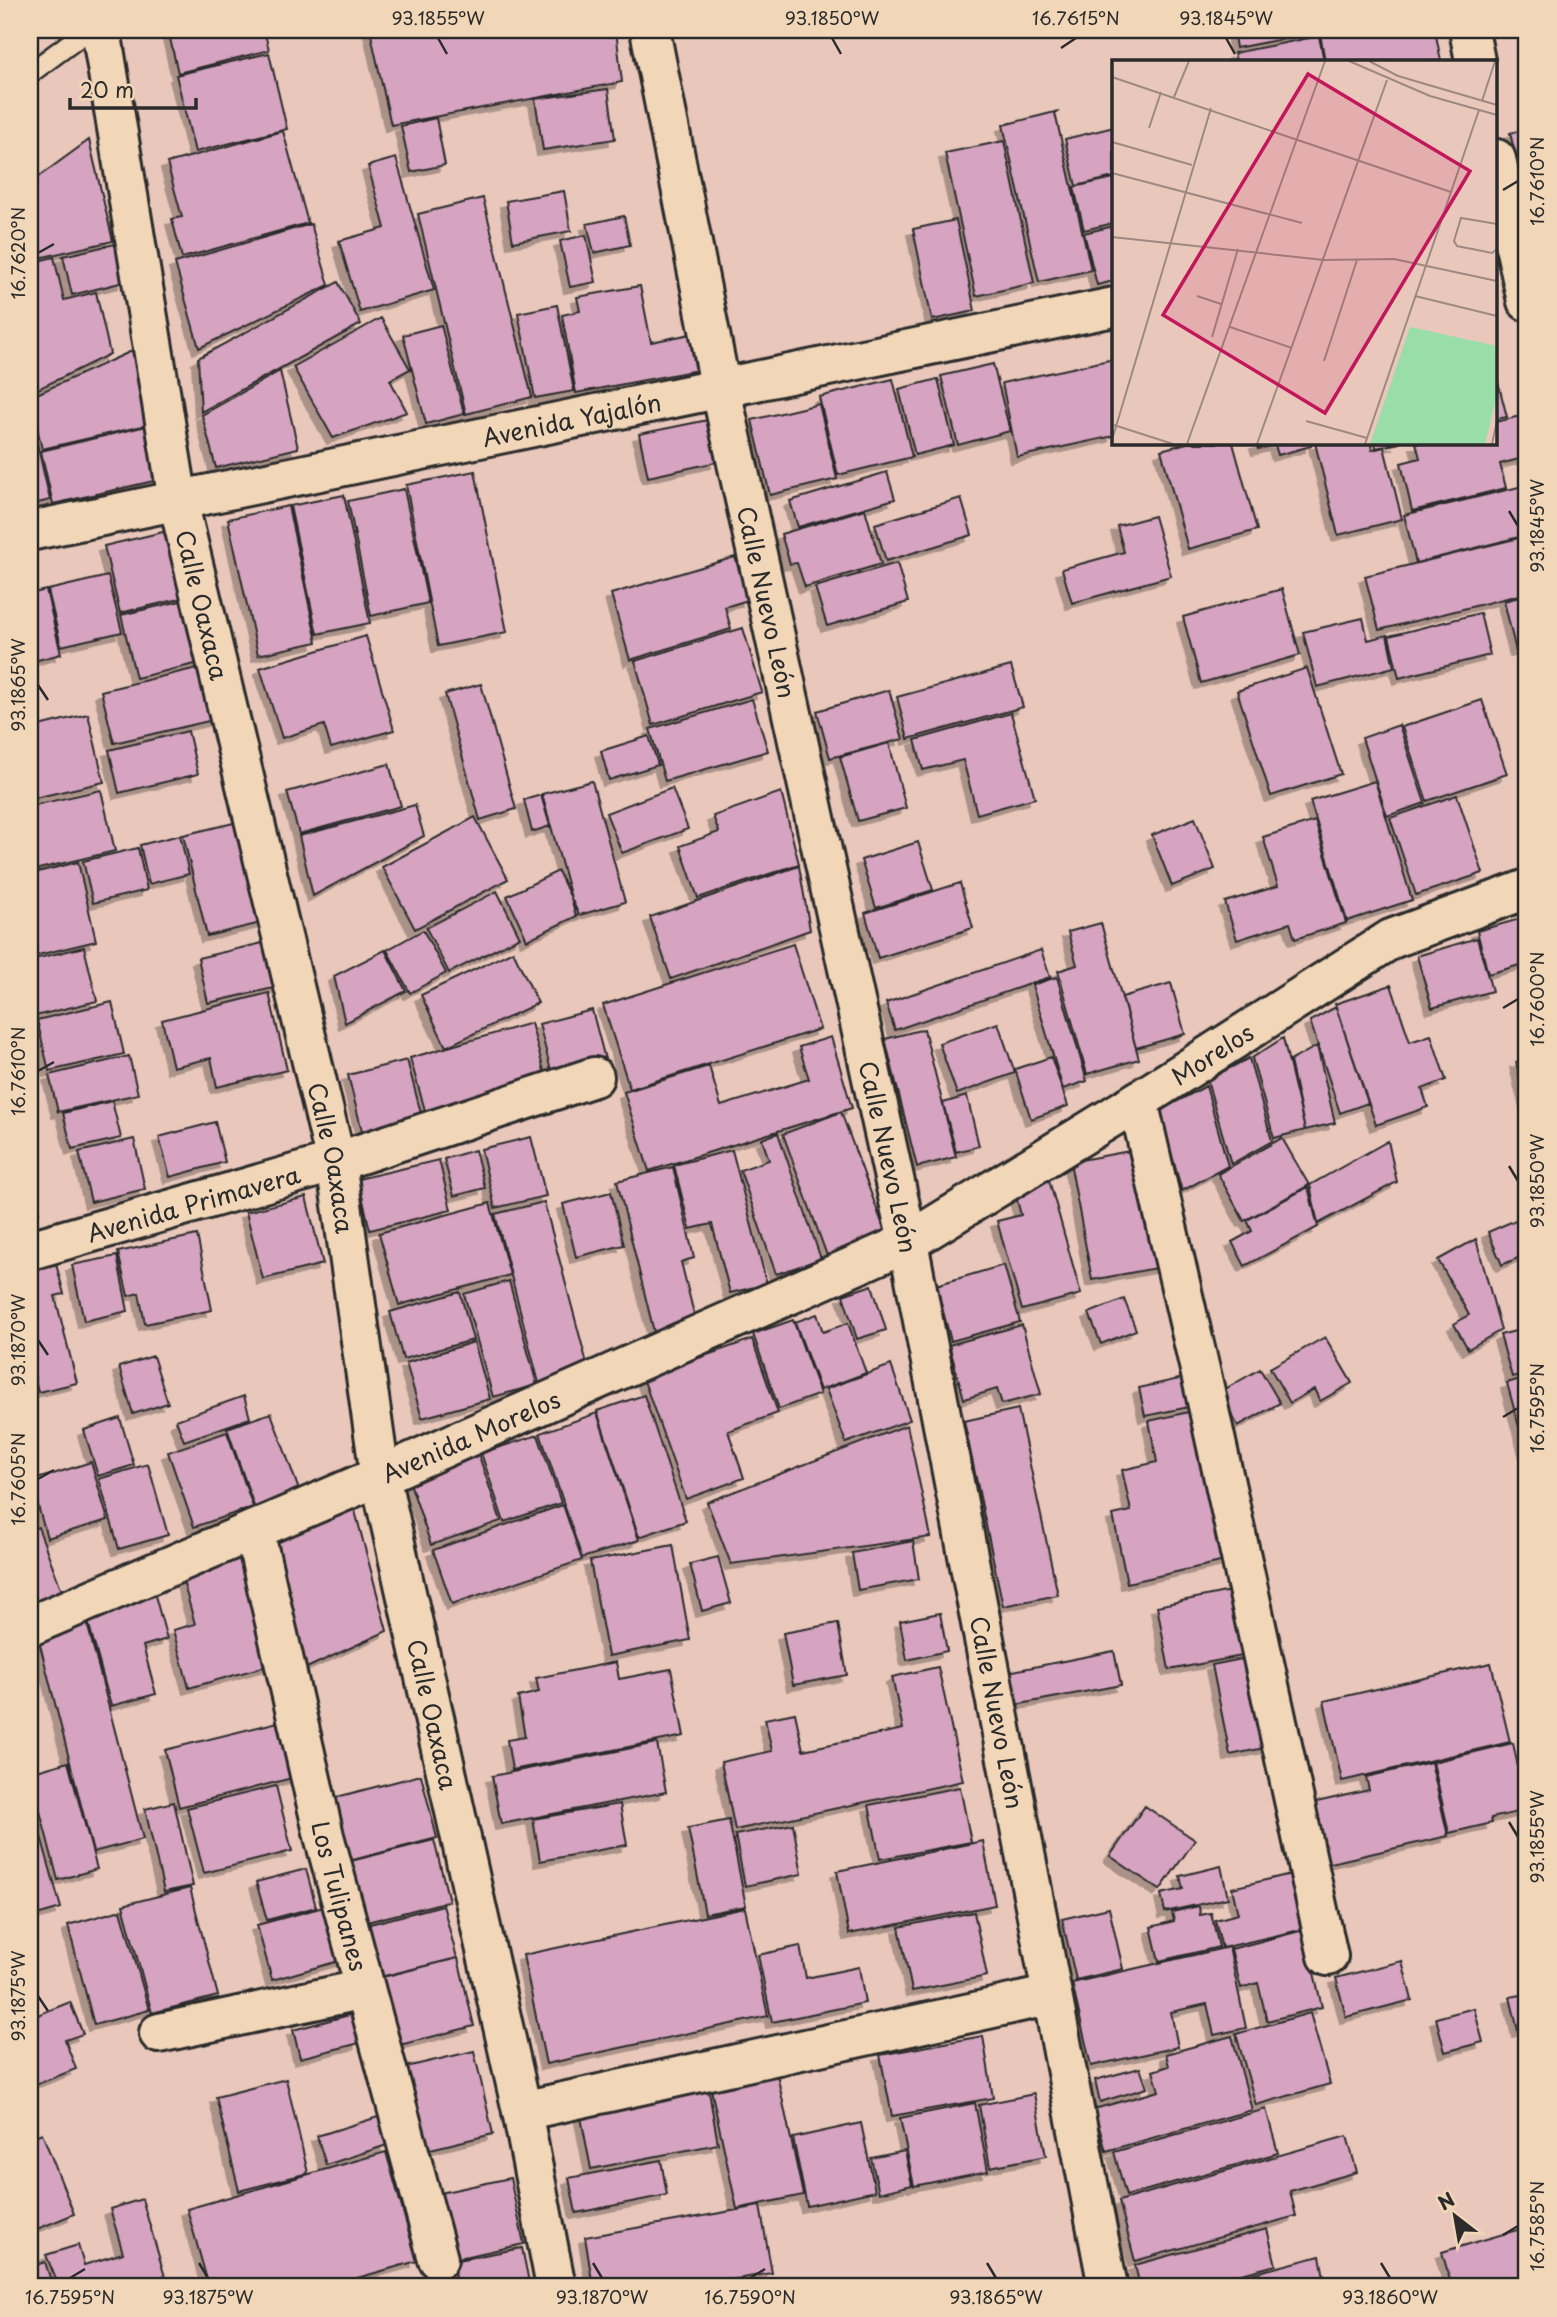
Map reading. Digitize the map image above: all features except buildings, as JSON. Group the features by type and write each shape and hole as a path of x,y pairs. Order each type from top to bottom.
{"street":[{"name":"Calle Oaxaca","path":"101,30 178,500 337,1162 380,1476 522,2112 556,2287"},
{"name":"Calle Nuevo León","path":"650,30 722,390 908,1242 1108,2287"},
{"path":"1469,30 1475,60"},
{"path":"1498,178 1503,226 1527,301"},
{"name":"Avenida Yajalón","path":"30,531 1112,307"},
{"name":"Morelos","path":"908,1242 1138,1101 1391,939 1527,889"},
{"name":"Avenida Primavera","path":"30,1250 337,1162 594,1077"},
{"path":"1138,1101 1204,1387 1328,1956"},
{"name":"Avenida Morelos","path":"30,1626 380,1476 908,1242"},
{"name":"Los Tulipanes","path":"254,1530 324,1836 438,2259"},
{"path":"159,2033 365,1989"},
{"path":"522,2112 1052,1996"}],"lane":[{"path":"30,74 88,30"}]}
